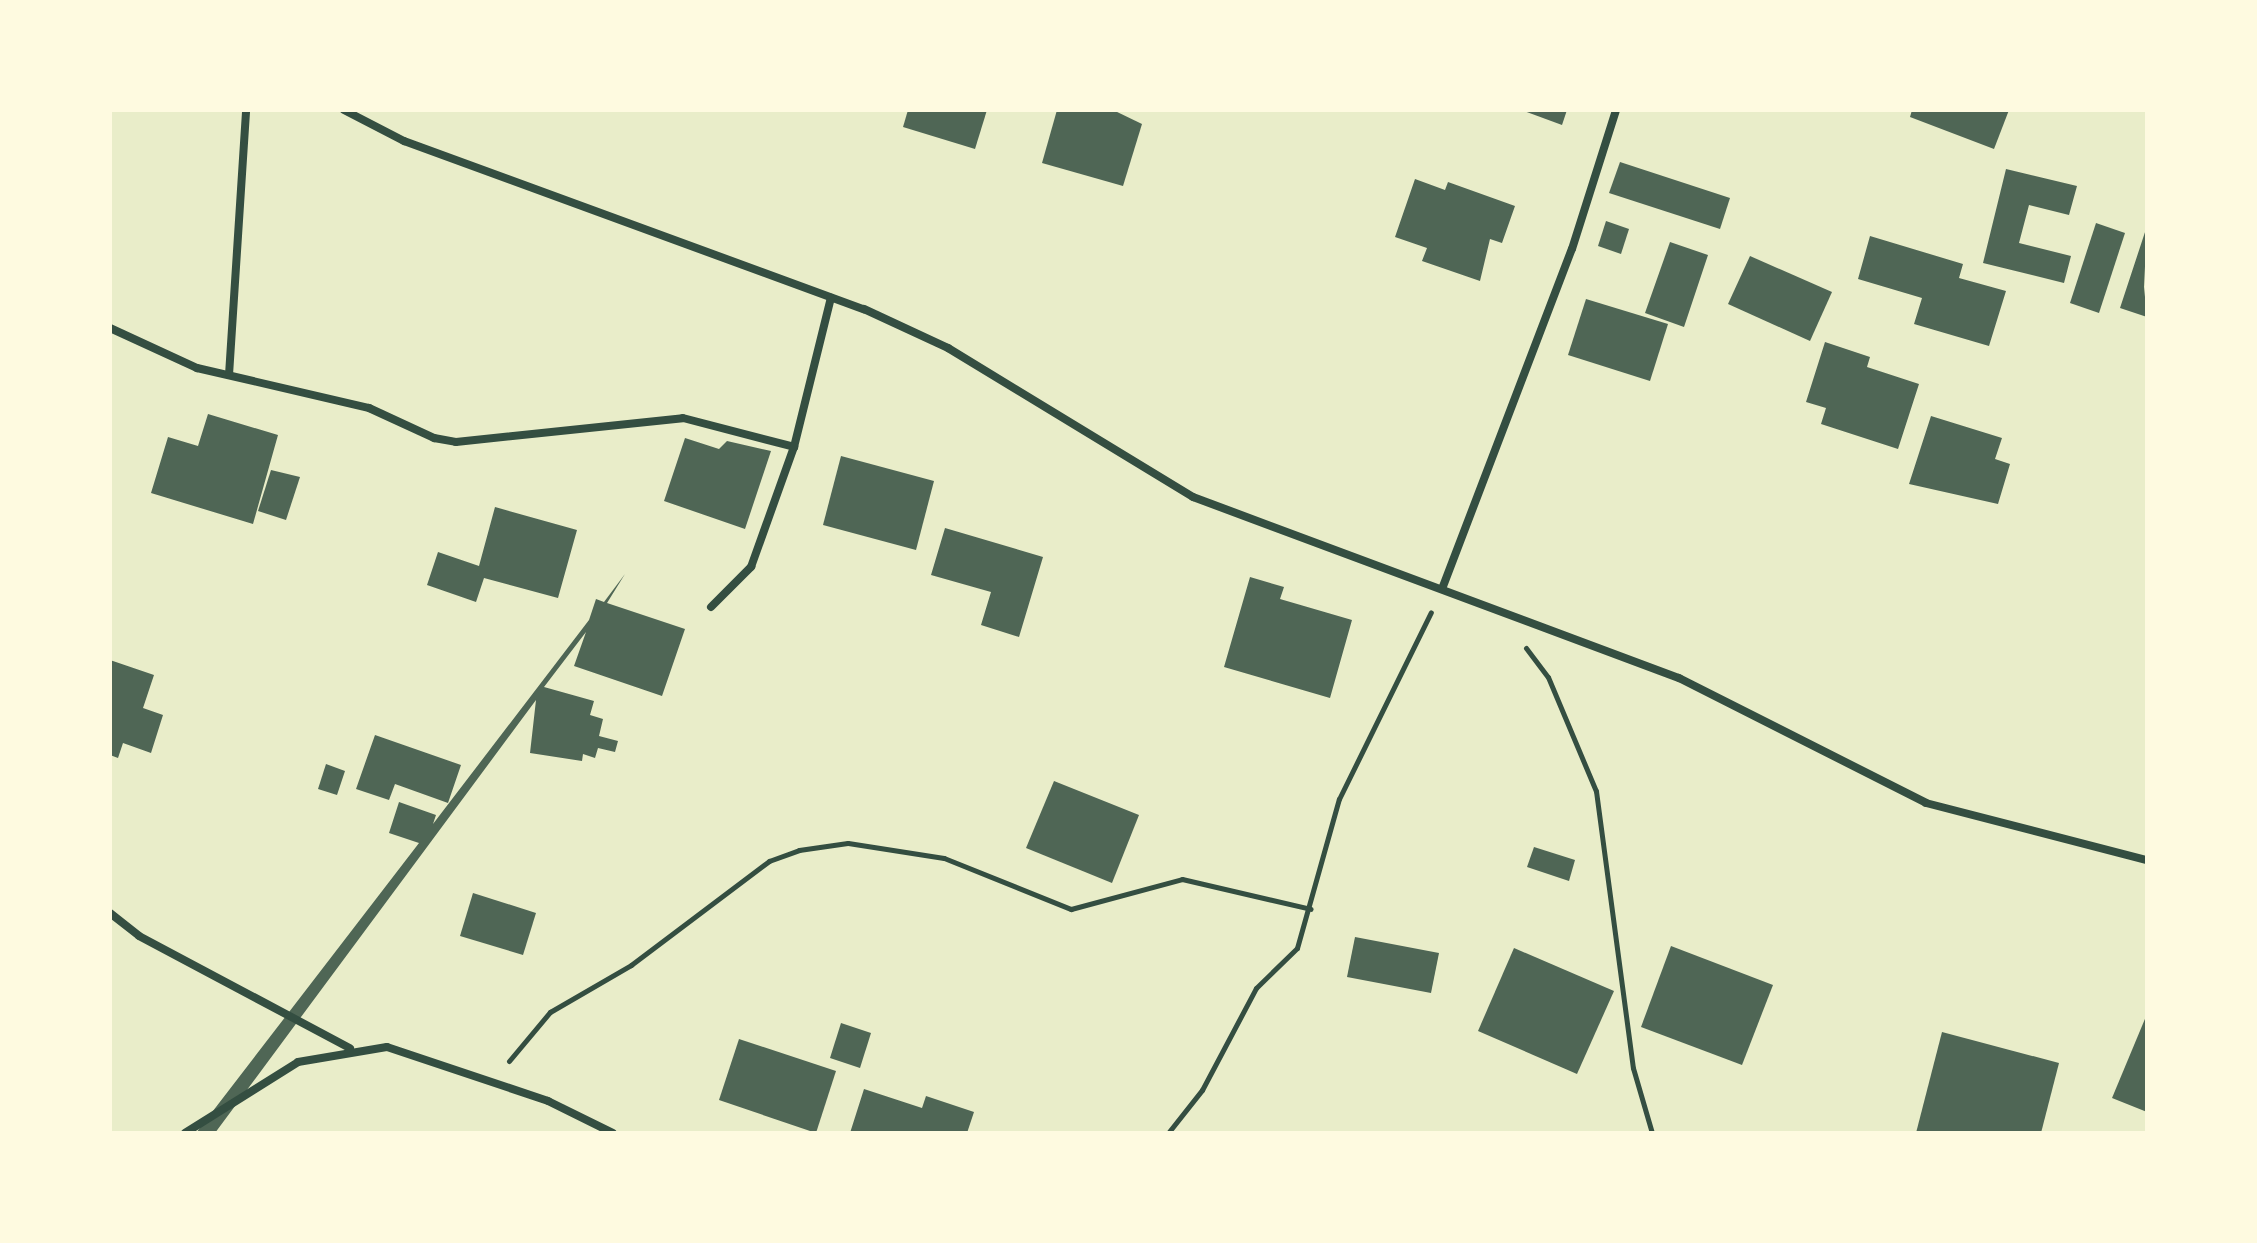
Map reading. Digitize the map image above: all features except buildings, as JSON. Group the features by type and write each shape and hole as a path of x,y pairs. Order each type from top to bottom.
{"street":[{"path":"229,375 246,110"},
{"path":"344,110 404,141 831,298 948,348 1193,497 1679,678 1926,803 2147,860"},
{"path":"1442,589 1572,249 1616,110"},
{"path":"711,607 751,567 794,447 831,298"},
{"path":"110,328 229,375 369,408 456,442 683,418 794,447"},
{"path":"110,913 139,936 350,1048"},
{"path":"185,1133 272,1073 350,1048 413,1051 613,1133"}],"path":[{"path":"1168,1133 1202,1090 1256,988 1289,961 1311,909 1339,799 1442,589"},
{"path":"1520,639 1548,677 1596,791 1633,1068 1652,1133"},
{"path":"492,1081 550,1012 631,965 769,861 799,850 848,843 944,858 1071,909 1182,879 1311,909"}]}
